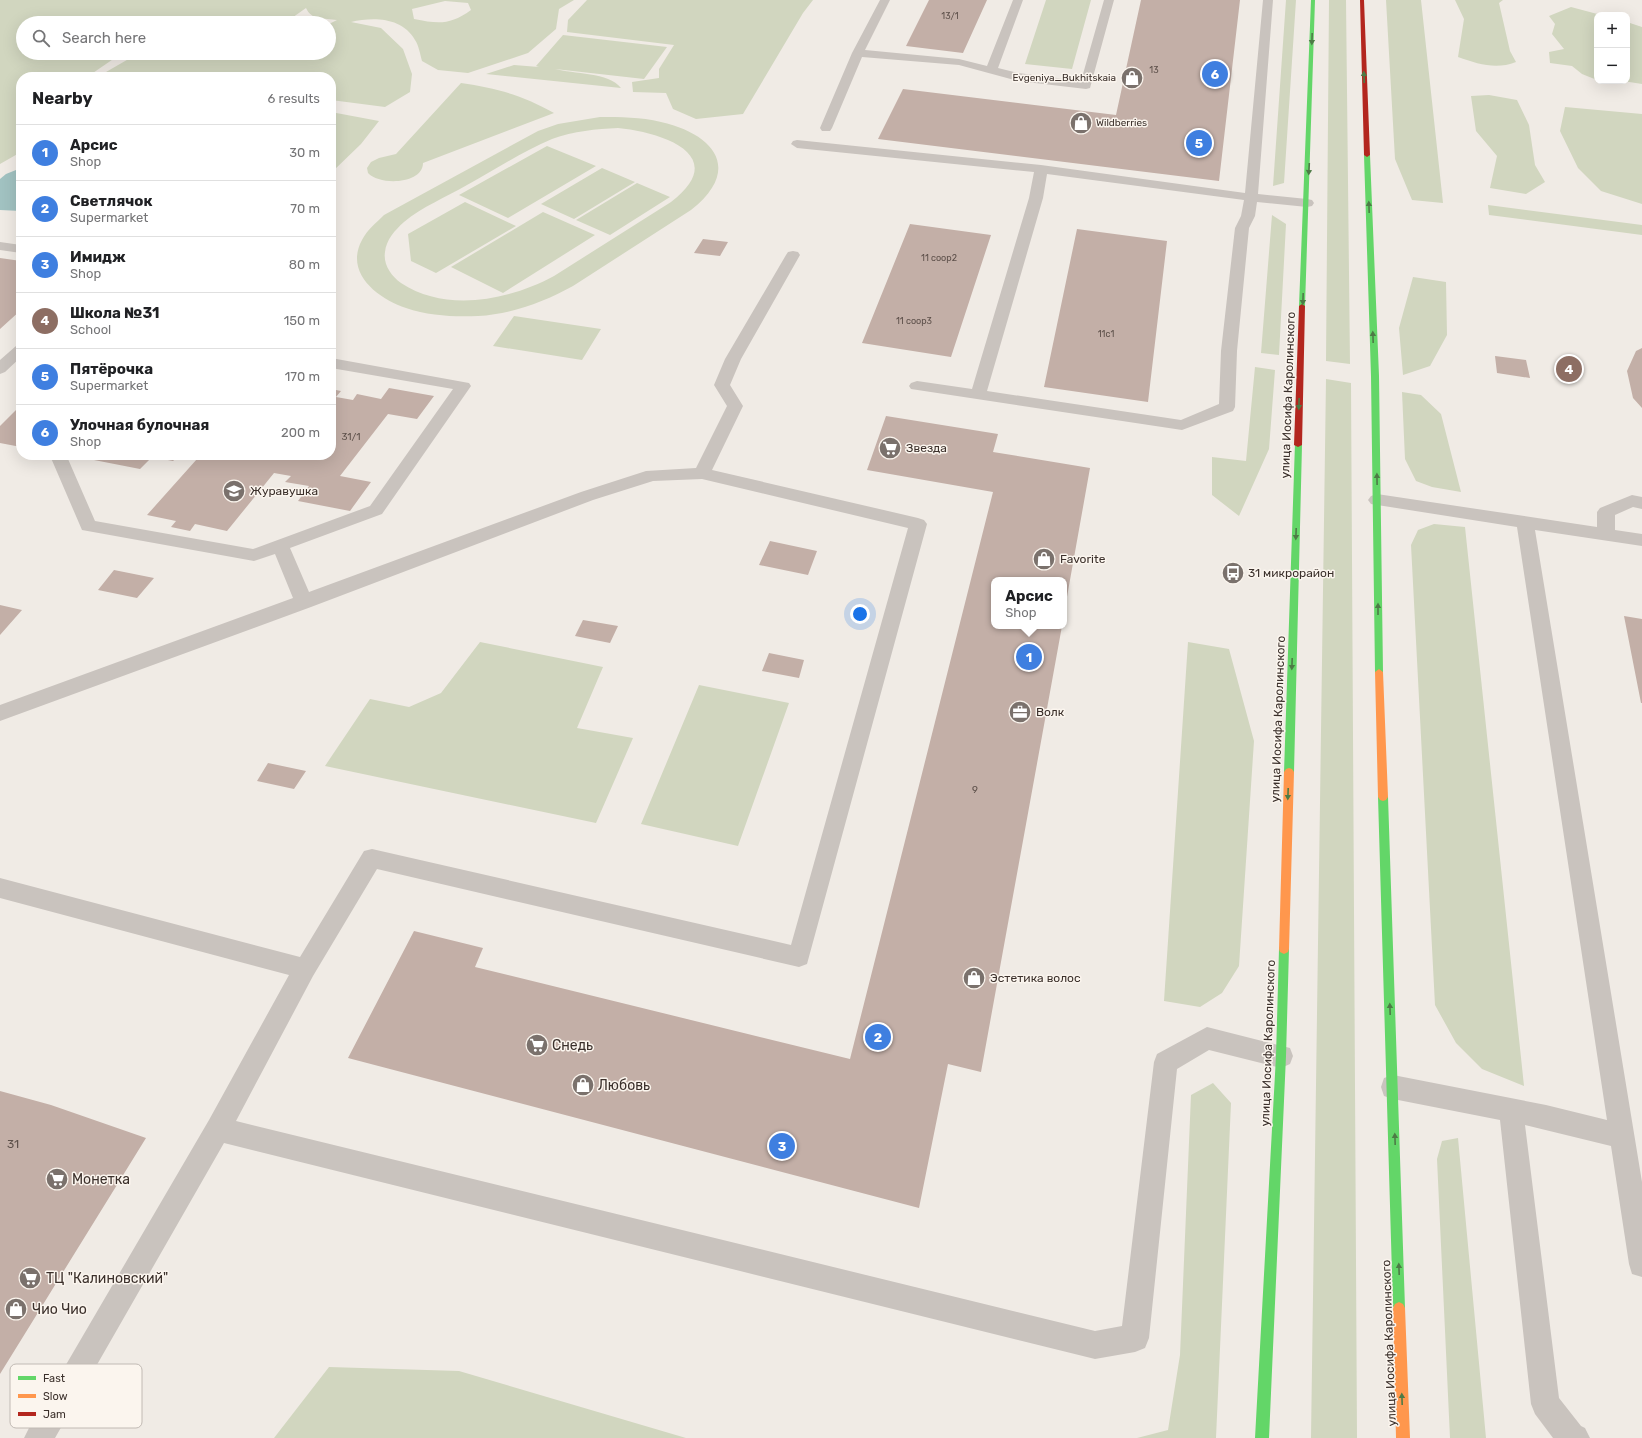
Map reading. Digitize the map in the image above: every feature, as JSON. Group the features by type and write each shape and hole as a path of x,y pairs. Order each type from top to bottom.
{"main road":[{"name":"улица Иосифа Каролинского","path":"1262,1438 1281,1056 1300,381 1314,0"},
{"name":"улица Иосифа Каролинского","path":"1362,0 1378,500 1378,648 1403,1438"}],"lane":[{"path":"826,128 858,52 885,0"},
{"path":"991,70 1018,0"},
{"path":"858,52 959,62 1018,77 1086,84 1109,0"},
{"path":"917,386 1182,425 1227,406 1229,351 1242,228 1248,216 1252,198 1268,0"},
{"path":"797,144 1041,169 1252,198 1307,203"},
{"path":"978,394 1036,198 1041,169"},
{"path":"0,246 16,249"},
{"path":"702,473 735,406 722,384 733,359 793,256"},
{"path":"0,369 16,354"},
{"path":"60,460 88,526 254,555 280,546 376,510 463,386 336,364"},
{"path":"0,713 304,602 587,496 652,475 702,473 918,524 799,957 372,858 305,969 218,1129 82,1364"},
{"path":"1378,500 1642,540"},
{"path":"1606,535 1606,512 1632,501 1642,503"},
{"path":"1525,523 1642,1264"},
{"path":"280,546 304,602"},
{"path":"0,888 305,969"},
{"path":"218,1129 1095,1345 1135,1338 1166,1062 1207,1038 1281,1056"},
{"path":"1393,1087 1511,1110 1622,1136"},
{"path":"1511,1110 1545,1404 1571,1437 1575,1438"},
{"path":"39,1438 45,1428"}],"green space":[{"path":"0,0 574,0 559,9 556,29 528,53 468,73 438,70 422,61 415,40 409,32 395,23 377,19 351,22 381,28 403,49 412,74 410,92 385,107 336,101 336,72 106,72 127,60 336,60 336,16 314,16 306,8 295,16 16,16 16,60 112,60 94,72 16,72 16,155 0,164","holes":["445,1 468,3 471,10 450,21 430,22 414,19 412,9"]},
{"path":"587,0 813,0 803,13 743,114 696,119 673,109 666,93 633,92 632,82 659,78 659,69 674,45 567,32 568,20"},
{"path":"1046,0 1091,0 1072,69 1025,64"},
{"path":"1286,0 1296,0 1284,183 1273,186"},
{"path":"1329,0 1346,0 1350,364 1326,361"},
{"path":"1386,0 1421,0 1443,203 1412,200 1395,159"},
{"path":"1455,0 1503,0 1499,3 1510,51 1516,62 1501,66 1494,66 1480,64 1458,57 1464,19"},
{"path":"1571,7 1594,13 1594,79 1582,74 1572,66 1550,63 1549,52 1564,49 1552,34 1555,24 1549,16"},
{"path":"1630,23 1642,27 1642,84 1630,82"},
{"path":"563,35 667,47 644,79 555,69 600,76 615,83 621,88 486,74 514,65 539,67 536,66"},
{"path":"461,83 509,93 531,101 554,113 423,163 421,170 409,179 400,181 382,180 368,173 367,168 371,162 379,158 396,154"},
{"path":"1489,95 1517,100 1529,125 1535,165 1545,182 1526,194 1490,188 1497,156 1476,131 1471,96"},
{"path":"1565,107 1642,114 1642,204 1601,191 1578,168 1560,131"},
{"path":"336,113 379,121 361,144 336,168"},
{"path":"600,117 623,117 653,120 680,128 695,135 707,144 715,155 718,167 716,181 707,195 691,210 573,286 539,302 515,310 478,316 451,316 424,313 395,304 375,291 367,283 361,274 357,263 358,252 366,233 384,215 538,131 558,124","holes":["618,128 635,130 670,141 684,149 692,159 694,171 688,185 671,202 554,276 537,284 498,297 478,300 458,300 438,298 419,292 401,283 388,269 385,256 389,239 404,222 426,207 552,139 577,132 593,130"]},
{"path":"547,146 596,166 508,218 459,195"},
{"path":"602,168 635,182 574,219 541,204"},
{"path":"637,183 670,197 610,235 576,220"},
{"path":"465,202 516,226 436,273 411,261 408,234"},
{"path":"1488,205 1642,225 1642,235 1489,215"},
{"path":"543,212 595,235 503,293 451,267"},
{"path":"1272,215 1286,224 1279,355 1261,353"},
{"path":"1413,277 1446,282 1447,335 1430,366 1403,375 1399,328"},
{"path":"514,316 601,329 582,360 493,346"},
{"path":"1255,367 1275,370 1269,449 1239,516 1212,495 1212,457 1246,461"},
{"path":"1326,379 1351,383 1357,1438 1311,1438"},
{"path":"1402,392 1421,395 1441,414 1461,492 1432,487 1416,481 1405,459"},
{"path":"1434,524 1465,527 1524,1086 1482,1069 1456,1043 1435,1005 1411,545 1418,530"},
{"path":"480,642 603,667 577,728 633,738 596,823 325,766 370,699 409,707 441,693"},
{"path":"1188,642 1229,649 1254,741 1239,966 1222,993 1200,1007 1164,1001"},
{"path":"699,685 789,703 738,846 641,824"},
{"path":"1213,1083 1231,1103 1216,1438 1137,1438 1168,1430 1180,1355 1191,1095"},
{"path":"1458,1138 1486,1438 1450,1438 1437,1159 1442,1141"},
{"path":"329,1367 459,1371 686,1438 274,1438"}],"water":[{"path":"16,170 16,211 0,210 0,179 6,174"}],"building":[{"path":"929,0 987,0 963,53 906,46"},
{"path":"1141,0 1240,0 1219,181 878,139 903,89 1116,115"},
{"path":"910,224 991,235 951,357 862,343"},
{"path":"1077,229 1167,241 1148,402 1044,387"},
{"path":"703,239 728,242 720,256 694,253"},
{"path":"0,258 16,260 16,315 0,329"},
{"path":"1642,348 1642,408 1633,398 1627,371 1636,351"},
{"path":"1495,356 1526,360 1530,378 1497,373"},
{"path":"389,388 434,396 417,419 388,414 340,476 371,482 350,511 298,501 309,486 285,482 291,476 274,473 227,531 195,524 190,531 171,527 176,521 147,515 196,460 336,460 336,397 353,400 357,394 381,399"},
{"path":"336,390 341,391 336,397"},
{"path":"16,410 16,446 0,443 0,426"},
{"path":"886,416 998,434 993,452 1090,468 1067,597 1067,577 991,577 991,629 1061,629 981,1072 948,1064 919,1208 348,1058 414,931 483,948 475,967 850,1059 993,492 867,470"},
{"path":"94,460 149,460 140,469"},
{"path":"770,541 817,551 808,575 759,565"},
{"path":"114,570 154,578 137,598 98,590"},
{"path":"0,605 22,610 0,635"},
{"path":"1624,616 1642,619 1642,703 1641,703"},
{"path":"583,620 618,626 610,643 575,636"},
{"path":"769,653 804,660 799,678 762,671"},
{"path":"268,763 306,771 294,789 257,781"},
{"name":"ТЦ \"Калиновский\"","path":"0,1091 51,1105 146,1138 0,1374"}],"traffic: fast":[{"path":"1302,306 1313,0"},
{"path":"1367,155 1375,376 1379,672"},
{"path":"1289,772 1298,445"},
{"path":"1383,797 1399,1308"},
{"path":"1262,1438 1281,1056 1284,949"}],"traffic: slow":[{"path":"1379,672 1383,797"},
{"path":"1284,949 1289,772"},
{"path":"1399,1308 1403,1438"}],"traffic: jam":[{"path":"1362,0 1367,155"},
{"path":"1298,445 1302,306"}],"place":[{"name":"Улочная булочная","path":"1215,74"},
{"name":"Evgeniya_Bukhitskaia","path":"1132,78"},
{"name":"Wildberries","path":"1081,123"},
{"name":"Пятёрочка","path":"1199,143"},
{"name":"Школа №31","path":"1569,369"},
{"name":"Звезда","path":"890,448"},
{"name":"Журавушка","path":"234,491"},
{"name":"Favorite","path":"1044,559"},
{"name":"31 микрорайон","path":"1233,573"},
{"name":"Арсис","path":"1029,657"},
{"name":"Волк","path":"1020,712"},
{"name":"Эстетика волос","path":"974,978"},
{"name":"Светлячок","path":"878,1037"},
{"name":"Снедь","path":"537,1045"},
{"name":"Любовь","path":"583,1085"},
{"name":"Имидж","path":"782,1146"},
{"name":"Монетка","path":"57,1179"},
{"name":"ТЦ \"Калиновский\"","path":"30,1278"},
{"name":"Чио Чио","path":"16,1309"}]}
